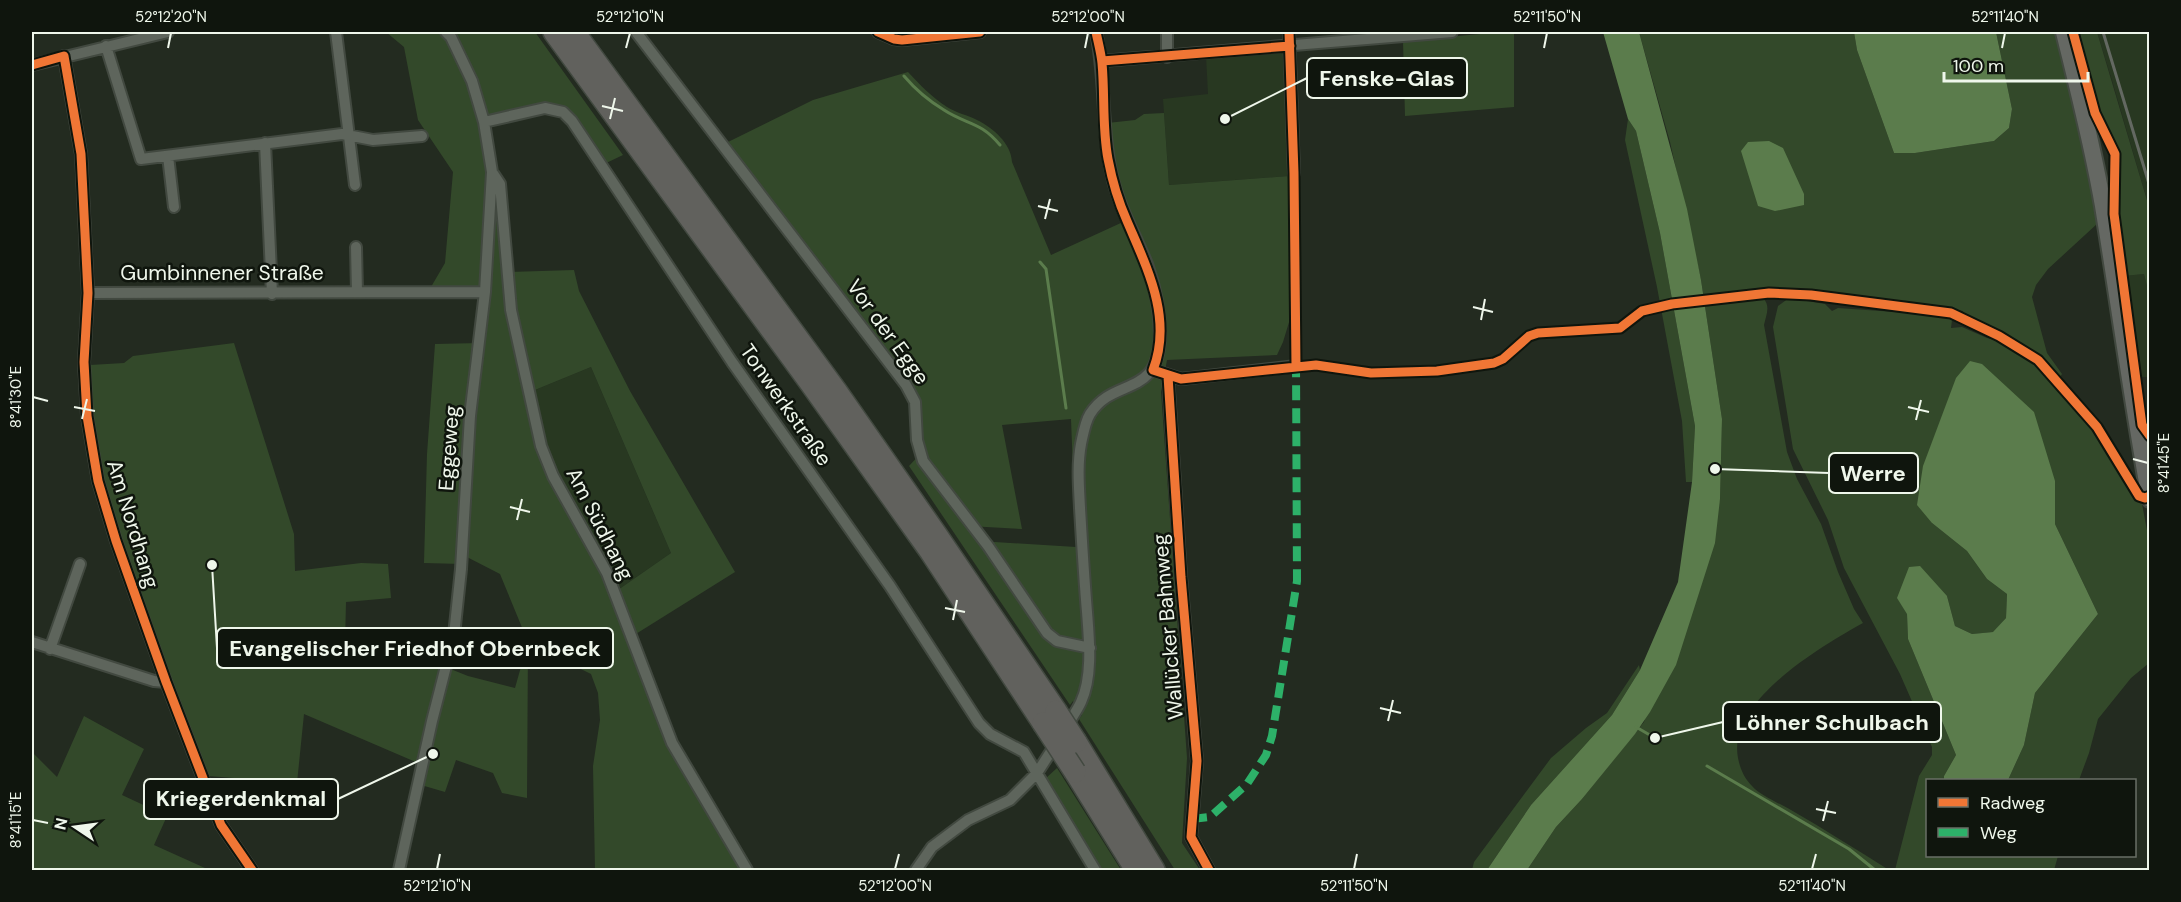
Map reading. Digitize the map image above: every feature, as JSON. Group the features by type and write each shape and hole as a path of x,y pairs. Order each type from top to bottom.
{"highway":[{"path":"554,32 1050,717 1076,742 1154,870"},
{"path":"574,32 837,392 936,534 1050,717 1075,772 1136,870"}],"main road":[{"path":"2064,32 2086,122 2102,204 2140,453 2150,499"}],"street":[{"path":"32,65 106,46 123,37 168,32"},
{"path":"336,32 355,185"},
{"name":"Eggeweg","path":"399,870 432,721 454,635 461,569 470,416 485,292 492,172 484,122 472,81 451,37 446,32"},
{"name":"Vor der Egge","path":"636,32 906,385 915,402 916,440 923,460 988,546 1047,633 1057,641 1090,648"},
{"path":"878,32 902,40 980,32"},
{"path":"916,870 932,847 968,820 1010,800 1047,760 1082,701 1090,648 1079,496 1081,442 1089,415 1096,407 1105,398 1139,383 1153,370 1159,354 1158,312 1147,264 1126,220 1112,176 1106,142 1102,61 1096,32"},
{"path":"1167,32 1167,57"},
{"path":"1289,32 1294,173"},
{"path":"1102,61 1452,32"},
{"path":"106,46 141,159 342,134 373,140 422,136"},
{"name":"Am Nordhang","path":"64,56 81,154 88,293 84,362 87,416 98,481 116,541 166,682 221,825 252,870"},
{"name":"Tonwerkstraße","path":"484,122 545,108 562,112 572,121 732,362 890,586 978,723 1002,742 1024,752 1037,772"},
{"path":"265,143 272,294"},
{"path":"168,156 174,207"},
{"name":"Am Südhang","path":"492,172 501,184 511,310 542,446 553,476 607,573 672,743 747,870"},
{"path":"356,247 357,292"},
{"name":"Gumbinnener Straße","path":"88,293 485,292"},
{"path":"1153,370 1181,379 1296,366"},
{"name":"Wallücker Bahnweg","path":"1168,376 1181,577 1197,760 1191,837 1209,870"},
{"path":"50,648 80,564"},
{"path":"32,642 154,681 166,682"},
{"path":"1037,772 1095,870"}],"shaded area":[{"path":"386,32 535,32 623,155 602,165 565,109 483,124 498,183 510,310 541,447 615,592 671,553 591,367 530,392 509,272 574,270 579,291 630,391 735,572 631,637 660,721 742,870 595,870 593,766 600,720 598,693 591,674 528,643 527,798 502,793 493,773 456,760 445,792 421,785 425,766 304,714 297,783 208,776 152,631 114,520 98,454 90,365 124,363 133,356 234,343 294,534 295,571 361,563 388,564 391,598 346,602 345,644 407,666 416,640 451,654 448,668 468,676 515,688 528,642 500,574 463,555 462,564 424,563 427,454 435,344 481,343 487,288 431,287 445,263 453,172 418,120 404,47"},
{"path":"1514,32 1514,107 1405,116 1403,41"},
{"path":"1603,32 1639,32 1687,209 1701,280 1722,419 1720,499 1715,543 1676,665 1635,734 1556,827 1527,870 1487,870 1531,805 1612,715 1640,670 1678,582 1692,482 1695,426 1660,233 1636,131 1628,119"},
{"path":"1639,32 1854,32 1857,50 1894,153 1915,153 1994,141 2009,128 2012,109 1996,32 2056,32 2058,36 2098,223 2048,269 2036,285 2032,297 2047,353 2062,374 2059,378 2039,358 2014,341 1962,315 1963,311 1837,294 1770,290 1716,293 1716,302 1752,297 1763,298 1767,304 1764,325 1787,452 1797,479 1821,524 1854,609 1863,623 1803,661 1762,696 1747,716 1739,737 1740,765 1747,780 1760,793 1889,870 1527,870 1556,827 1582,799 1644,722 1720,499 1722,419 1701,280 1670,142"},
{"path":"1854,32 1996,32 2012,109 2009,128 1994,141 1915,153 1894,153 1857,50"},
{"path":"2078,32 2097,32 2149,207 2149,294 2144,274 2124,276 2116,213 2118,153 2098,112"},
{"path":"2097,32 2149,32 2149,207 2113,84"},
{"path":"1284,50 1289,176 1169,185 1163,99 1208,94 1206,56"},
{"path":"908,72 926,91 942,103 983,123 1005,142 1051,255 1123,222 1106,174 1098,124 1135,120 1144,114 1164,113 1169,185 1289,176 1293,309 1277,355 1167,360 1161,392 1187,758 1182,843 1200,870 1175,870 1079,719 1082,715 1073,701 1070,705 909,466 922,452 918,402 726,143 813,100","holes":["1071,419 1076,547 979,541 968,526 1022,529 1002,425"]},
{"path":"1628,119 1636,131 1660,233 1695,426 1692,482 1686,482 1682,421 1657,287 1625,140"},
{"path":"1769,141 1783,148 1804,194 1804,205 1775,211 1758,206 1741,151 1748,142"},
{"path":"2144,274 2149,294 2149,377 2138,377 2124,276"},
{"path":"1789,298 1825,304 1832,311 1838,308 1938,315 1952,320 1951,328 1962,327 1999,341 2035,362 2094,428 2136,500 2142,504 2150,546 2149,663 2131,678 2098,719 2079,779 2008,779 2024,745 2035,693 2098,614 2055,524 2055,481 1932,523 1967,551 1987,579 2007,594 2006,618 1994,632 1972,634 1955,626 1947,596 1907,614 1908,639 1956,755 1944,779 1926,779 1926,857 2058,857 2054,870 1895,870 1919,776 1932,755 1932,747 1900,674 1844,568 1828,520 1793,449 1773,327 1778,306"},
{"path":"1970,361 1982,364 2034,412 2055,481 2055,524 2098,614 2035,693 2024,745 2008,779 1944,779 1956,755 1908,639 1907,614 1897,598 1909,567 1920,566 1947,596 1955,626 1972,634 1993,632 2006,618 2007,594 1987,579 1967,551 1932,523 1917,505 1923,466 1956,378"},
{"path":"591,367 671,553 615,592 554,476 530,392"},
{"path":"1639,665 1640,670 1612,715 1531,805 1487,870 1472,870 1474,862 1551,758 1607,713"},
{"path":"84,716 144,749 122,795 167,816 154,845 205,870 32,870 32,752 57,777"},
{"path":"1057,768 1121,870 1098,870 1045,779"}],"waterway":[{"path":"904,76 933,103 952,115 980,127 1000,145"},
{"path":"1040,262 1046,269 1066,408"},
{"path":"1636,727 1655,738"},
{"path":"1707,766 1849,849 1875,870"}],"railway":[{"path":"2103,32 2150,187"}],"marked path":[{"path":"1192,819 1210,817 1247,784 1266,755 1272,736 1297,581 1296,362"}],"cycle path":[{"path":"878,32 902,40 980,32"},
{"path":"1096,32 1102,63 1105,135 1110,167 1121,206 1149,275 1159,312 1158,351 1153,370 1181,379 1316,365 1371,373 1437,371 1494,363 1503,359 1529,336 1538,333 1620,328 1642,311 1672,304 1769,293 1811,295 1951,313 1999,336 2038,360 2097,427 2139,496 2145,498 2150,496"},
{"path":"1289,32 1294,173 1296,366"},
{"path":"2073,32 2095,113 2115,154 2114,214 2142,425 2150,436"},
{"path":"1102,61 1290,46"},
{"path":"32,65 64,56 81,154 88,293 84,362 87,416 98,481 116,541 166,682 221,825 252,870"},
{"path":"1168,376 1181,577 1197,761 1191,837 1209,870"}],"place":[{"name":"Fenske-Glas","path":"1225,119"},
{"name":"Werre","path":"1715,469"},
{"name":"Evangelischer Friedhof Obernbeck","path":"212,565"},
{"name":"Löhner Schulbach","path":"1655,738"},
{"name":"Kriegerdenkmal","path":"433,754"}]}
